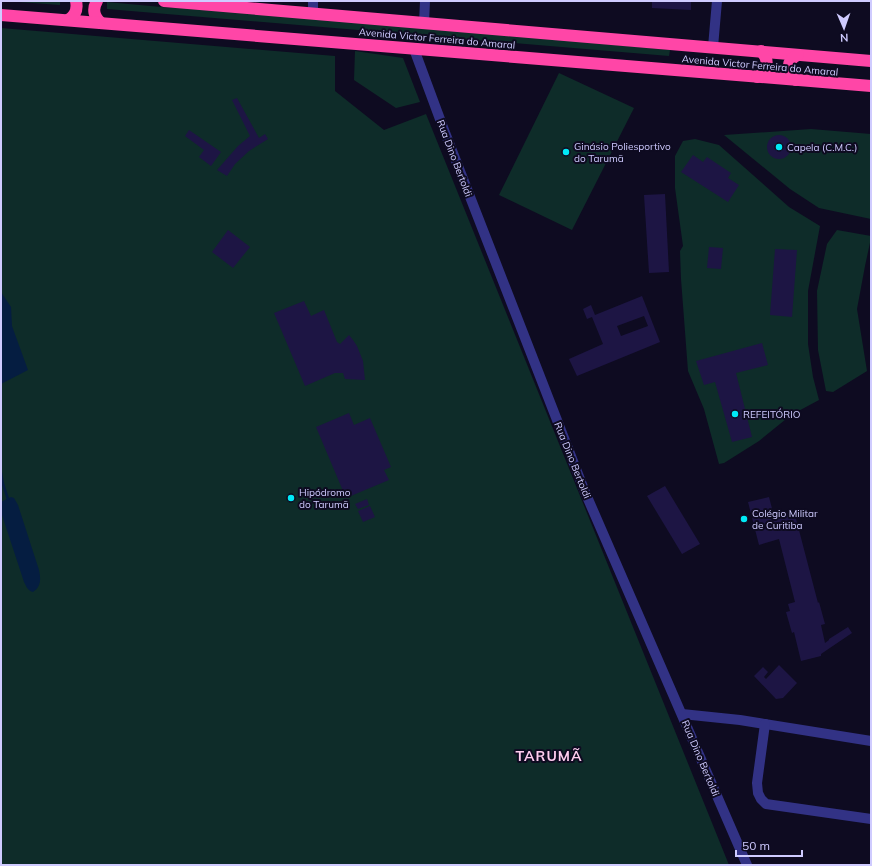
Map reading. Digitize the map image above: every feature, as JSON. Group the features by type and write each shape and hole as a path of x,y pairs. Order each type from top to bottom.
{"highway":[{"path":"68,20 75,13 77,6 76,1"},
{"path":"97,1 94,8 94,13 97,20 101,23"},
{"name":"Avenida Victor Ferreira do Amaral","path":"164,1 871,61"},
{"name":"Avenida Victor Ferreira do Amaral","path":"1,15 871,86"},
{"path":"757,77 763,72 767,65 766,58 761,51"},
{"path":"796,80 791,75 789,66 792,58 798,54"}],"street":[{"path":"313,1 313,14"},
{"path":"424,23 425,1"},
{"path":"713,47 717,1"},
{"name":"Rua Dino Bertoldi","path":"414,49 585,492 747,865"},
{"path":"682,714 740,720 871,741"},
{"path":"765,724 758,793 766,804 871,819"}],"green space":[{"path":"5,1 60,1 60,5"},
{"path":"107,2 172,8 202,7 670,50 669,56 107,9"},
{"name":"Hipódromo do Tarumã","path":"1,28 335,56 335,91 384,130 426,114 729,865 1,865"},
{"path":"355,51 403,58 420,102 396,108 354,80"},
{"name":"Ginásio Poliesportivo do Tarumã","path":"559,73 634,108 572,230 499,195"},
{"path":"811,129 871,134 871,219 819,208 790,189 724,135"},
{"path":"695,139 719,145 789,207 820,226 808,291 808,344 813,377 819,400 791,415 759,441 724,463 719,464 704,409 688,371 681,279 680,251 683,246 675,188 675,156 683,141"},
{"path":"837,230 871,236 871,238 857,309 867,371 833,392 826,391 818,350 817,291 827,244"}],"water":[{"path":"1,292 11,307 12,326 28,370 1,384"},
{"path":"11,497 14,498 18,505 39,570 40,582 38,588 33,592 26,587 24,582 1,512 1,502"}],"building":[{"path":"652,1 691,1 691,10 652,8"},
{"path":"237,98 259,138 265,134 268,139 249,151 235,164 227,176 217,170 238,146 250,136 232,100"},
{"path":"189,130 221,152 211,166 199,157 204,150 185,136"},
{"name":"Capela (C.M.C.)","path":"779,135 784,136 790,142 790,152 784,158 779,159 774,158 768,152 767,147 768,142 774,136"},
{"path":"693,155 703,162 707,157 731,173 728,178 739,185 728,202 681,172"},
{"path":"665,194 669,272 649,273 644,195"},
{"path":"228,230 250,247 233,268 212,252"},
{"path":"709,247 723,248 721,269 707,268"},
{"path":"775,249 797,250 792,317 770,315"},
{"path":"642,296 660,342 577,376 569,359 603,344 592,317 587,319 583,309 591,305 595,315","holes":["644,316 648,326 621,336 617,326"]},
{"path":"304,301 311,316 324,310 337,342 340,344 349,335 353,340 363,361 365,380 345,379 343,373 335,373 305,386 274,313"},
{"name":"REFEITÓRIO","path":"762,343 768,365 736,373 752,437 732,442 715,382 704,385 696,361"},
{"path":"349,413 354,425 370,418 391,467 384,470 389,480 346,498 316,427"},
{"path":"665,486 700,544 682,554 647,496"},
{"path":"769,497 774,516 794,511 825,624 821,625 825,643 848,627 852,633 821,654 821,656 801,661 794,632 792,633 786,612 790,611 788,604 795,602 779,539 759,545 748,502"},
{"path":"367,499 369,505 358,509 355,504"},
{"path":"370,506 375,517 363,522 358,511"},
{"path":"779,665 797,683 783,698 776,699 754,676 763,667 768,672 764,677 766,679"}],"waterway":[{"path":"1,473 8,499"}],"place":[{"name":"Capela (C.M.C.)","path":"779,147"},
{"name":"Ginásio Poliesportivo do Tarumã","path":"566,152"},
{"name":"REFEITÓRIO","path":"735,414"},
{"name":"Hipódromo do Tarumã","path":"291,498"},
{"name":"Colégio Militar de Curitiba","path":"744,519"}],"district":[{"name":"TARUMÃ","path":"549,756"}]}
